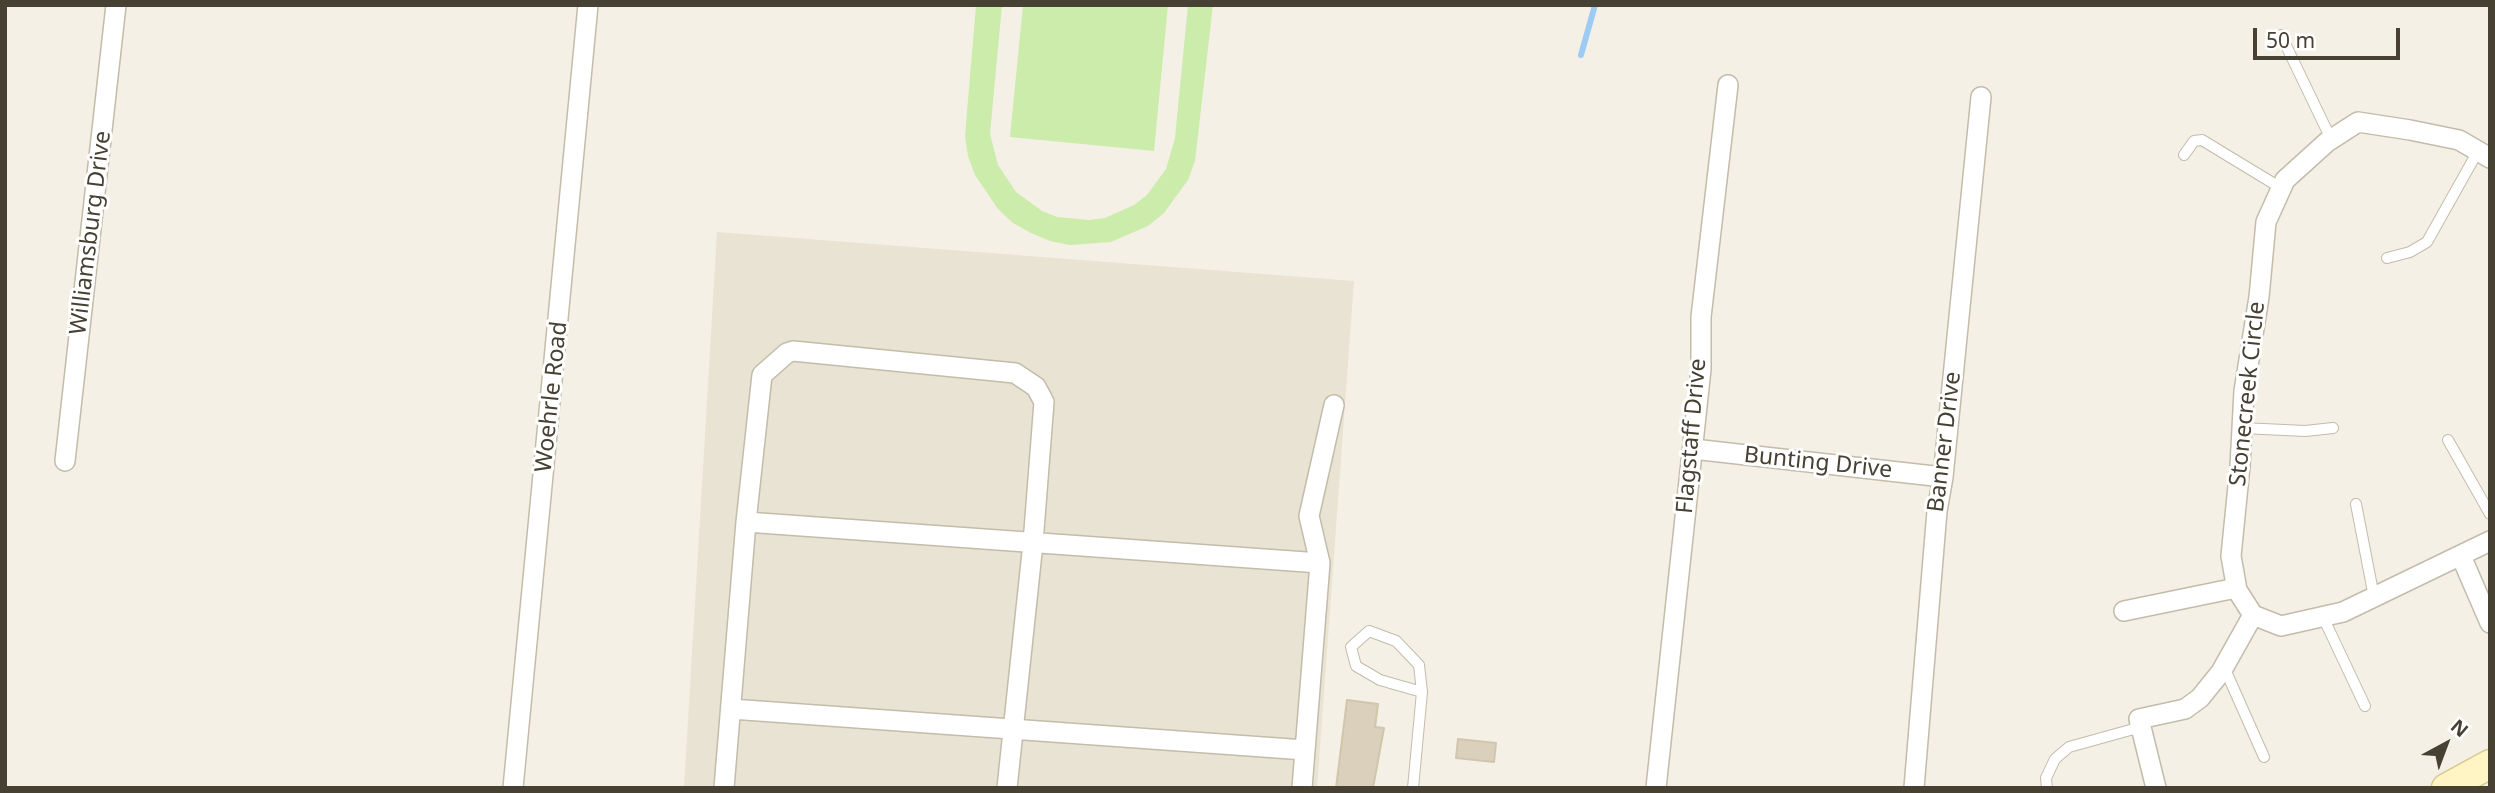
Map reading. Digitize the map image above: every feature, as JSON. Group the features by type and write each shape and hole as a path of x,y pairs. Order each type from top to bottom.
{"street":[{"name":"Williamsburg Drive","path":"65,461 116,5"},
{"name":"Woehrle Road","path":"513,788 588,5"},
{"name":"Flagstaff Drive","path":"1656,788 1693,449 1702,317 1728,85"},
{"name":"Banner Drive","path":"1914,788 1937,511 1943,477 1981,97"},
{"name":"Stonecreek Circle","path":"2253,615 2236,587 2231,556 2244,391 2259,297 2266,222 2285,180 2331,139 2358,122 2459,140 2484,155"},
{"path":"724,788 746,522 762,375 793,351 1015,373 1036,387 1044,402 1007,788"},
{"path":"1302,788 1320,563 1309,516 1334,405"},
{"name":"Bunting Drive","path":"1693,449 1943,477"},
{"path":"746,522 1320,563"},
{"path":"2156,788 2139,719 2185,709 2200,698 2224,666 2253,615 2281,625 2343,612 2490,541"},
{"path":"2461,556 2490,623"},
{"path":"2124,611 2236,587"},
{"path":"731,709 1305,750"},
{"path":"2446,788 2490,764"}],"lane":[{"path":"2281,35 2331,139"},
{"path":"2183,155 2194,141 2202,140 2281,188"},
{"path":"2387,258 2427,242 2484,155"},
{"path":"2242,428 2305,432 2333,428"},
{"path":"2448,440 2490,514"},
{"path":"2356,505 2374,597"},
{"path":"2323,617 2365,706"},
{"path":"1413,788 1422,692 1419,665 1396,641 1369,631 1351,647 1356,666 1380,680 1422,692"},
{"path":"2224,666 2264,757"},
{"path":"2047,788 2046,778 2054,759 2069,747 2141,727"}],"shaded area":[{"path":"717,232 1354,281 1317,788 684,788"}],"green space":[{"path":"976,5 1002,5 990,134 998,165 1016,192 1042,211 1057,217 1089,220 1105,218 1134,205 1147,195 1166,169 1175,138 1188,5 1213,5 1195,161 1188,180 1164,213 1148,226 1111,242 1070,245 1031,233 1013,223 998,209 975,175 965,136"},
{"path":"1023,5 1168,5 1154,151 1010,137"}],"building":[{"path":"1347,700 1378,704 1375,727 1384,728 1373,788 1336,788"},
{"path":"1458,739 1496,743 1494,762 1456,758"}],"waterway":[{"path":"1581,55 1595,5"}]}
